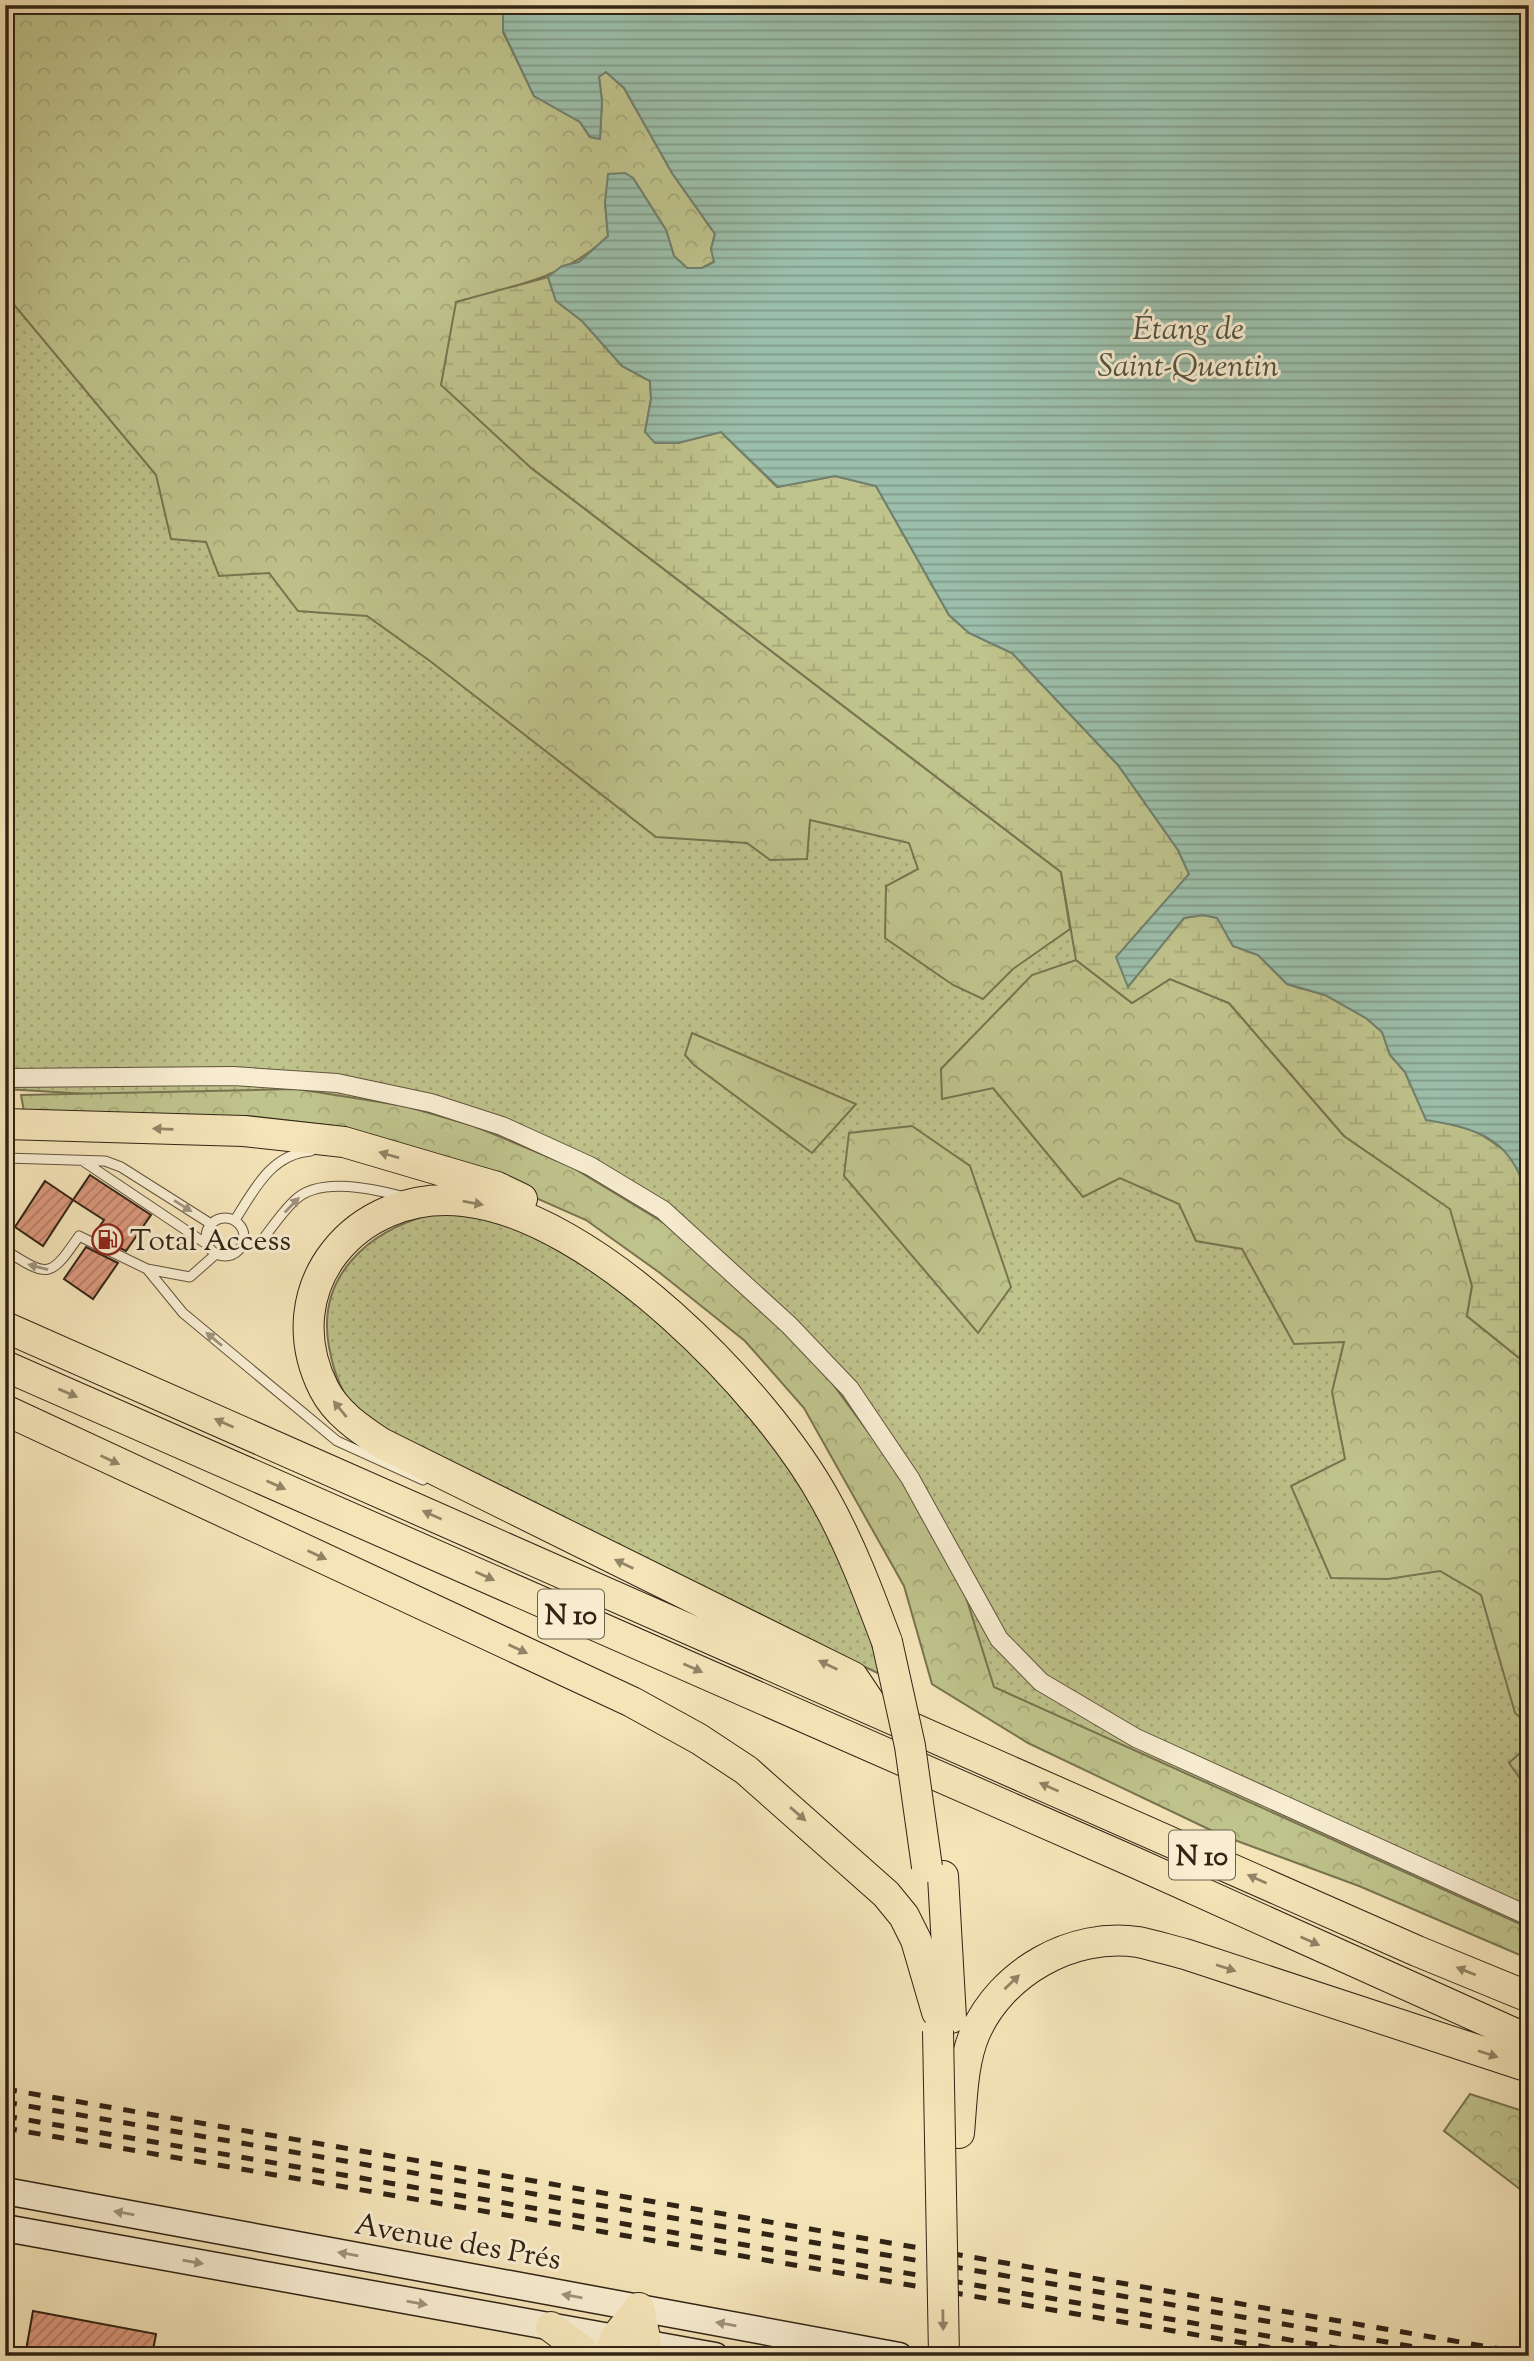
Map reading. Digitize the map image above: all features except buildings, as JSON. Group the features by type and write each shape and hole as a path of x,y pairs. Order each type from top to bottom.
{"main road":[{"path":"5,1124 244,1131 497,1187 557,1216 631,1261 720,1336 790,1417 842,1499 878,1571 898,1647 910,1746 935,1872 950,2028 944,2356"},
{"path":"876,1710 853,1677 381,1443 351,1422 325,1390 312,1354 310,1317 317,1280 337,1248 368,1219 394,1208 423,1201 463,1201 501,1208 565,1238 621,1274 705,1346 775,1424 825,1499 898,1647"},
{"name":"N 10","path":"5,1327 1404,1945 1529,1997"},
{"name":"N 10","path":"5,1366 1098,1846 1529,2040"},
{"path":"5,1410 632,1702 699,1739 746,1770 782,1799 886,1894 904,1916 916,1940 965,2068 959,2133 964,2356"},
{"path":"950,2028 995,2000 1017,1976 1055,1954 1095,1942 1136,1942 1185,1954 1529,2067"},
{"name":"Avenue des Prés","path":"5,2191 899,2356"},
{"path":"5,2228 551,2327 612,2347 715,2356"},
{"path":"612,2347 639,2308"},
{"path":"639,2308 645,2349"},
{"path":"551,2327 582,2350 585,2356"}],"street":[{"path":"5,1077 233,1076 337,1083 431,1103 478,1118 590,1166 663,1210 789,1325 850,1389 910,1478 999,1639 1041,1682 1136,1738 1529,1916"}],"lane":[{"path":"234,1220 272,1166 294,1153 332,1149"},
{"path":"5,1158 105,1161 121,1167 211,1224"},
{"path":"82,1160 208,1245 216,1254"},
{"path":"5,1250 32,1267 47,1271 58,1267 79,1236 147,1269 190,1277 216,1254 232,1254 242,1244 260,1242 295,1199 313,1188 340,1187 390,1193 423,1201"},
{"path":"208,1245 206,1233 211,1224 224,1218 234,1220 243,1231 242,1244"},
{"path":"147,1269 183,1313 337,1441 436,1486"},
{"path":"461,1496 525,1515"}],"green space":[{"path":"5,5 1529,5 1529,1954 962,1686 813,1393 608,1203 288,1106 5,1089"},
{"path":"5,5 503,5 503,32 534,96 580,122 590,137 600,138 602,101 599,76 606,72 624,88 672,173 715,234 711,249 715,261 702,268 687,268 674,256 666,230 633,178 605,202 608,236 575,262 538,279 456,302 530,467 1061,872 1070,929 1013,969 983,999 953,985 885,938 886,886 918,869 909,843 810,820 807,859 770,860 747,843 656,837 430,661 367,616 298,611 269,573 219,576 206,542 171,539 156,475 5,294"},
{"path":"548,277 556,301 582,321 622,366 650,381 651,399 645,432 678,443 721,432 777,487 835,476 876,486 949,615 969,633 1012,653 1118,765 1178,850 1189,874 1173,896 1128,986 1184,918 1203,915 1218,918 1233,946 1258,955 1287,984 1325,995 1366,1018 1382,1032 1390,1055 1405,1072 1426,1119 1473,1129 1507,1152 1523,1178 1529,1205 1529,1366 1467,1316 1472,1286 1450,1209 1344,1136 1229,1003 1170,979 1132,1003 1076,960 1061,872 530,467 441,385 456,302"},
{"path":"1076,960 1132,1003 1170,979 1229,1003 1344,1136 1451,1209 1472,1286 1467,1316 1529,1366 1529,1725 1515,1713 1481,1595 1440,1571 1388,1579 1331,1578 1291,1486 1345,1459 1332,1392 1344,1342 1294,1344 1242,1249 1196,1241 1179,1204 1120,1178 1083,1197 993,1088 942,1099 941,1069 1032,975"},
{"path":"692,1033 856,1104 812,1153 694,1065 685,1055"},
{"path":"297,1089 405,1106 474,1126 570,1166 674,1229 777,1323 832,1383 905,1482 966,1597 994,1687 1529,1928 1529,1959 1359,1886 1221,1835 1028,1743 932,1684 904,1586 804,1408 745,1341 660,1273 586,1220 475,1171 335,1126 250,1116 25,1117 21,1095"},
{"path":"912,1126 970,1166 1011,1287 978,1333 844,1176 849,1133"},
{"path":"438,1213 486,1213 596,1265 738,1388 848,1554 888,1678 399,1443 351,1404 338,1381 329,1347 327,1322 331,1299 339,1278 352,1260 368,1245 409,1222"},
{"path":"1521,1752 1529,1752 1529,1791 1509,1763"},
{"path":"1470,2094 1529,2113 1529,2196 1444,2131"}],"water":[{"name":"Étang de Saint-Quentin","path":"503,5 1529,5 1529,1205 1516,1166 1494,1142 1465,1128 1426,1120 1405,1072 1390,1055 1382,1032 1366,1018 1325,995 1287,984 1258,955 1233,946 1217,918 1203,915 1184,918 1128,987 1116,957 1189,874 1178,850 1118,765 1012,653 969,633 949,615 876,486 835,476 778,487 721,432 678,443 655,443 645,432 651,399 650,381 622,366 582,321 556,301 548,277 562,266 579,262 608,236 605,202 608,174 625,173 633,178 666,230 674,256 687,268 702,268 714,262 711,249 715,234 672,173 624,88 606,72 599,77 602,101 600,139 590,137 580,122 534,96 503,31"}],"railway":[{"path":"5,2089 1529,2354"},
{"path":"5,2102 1467,2356"},
{"path":"5,2116 1382,2356"},
{"path":"5,2128 1318,2356"}],"place":[{"name":"Total Access","path":"107,1240"}]}
